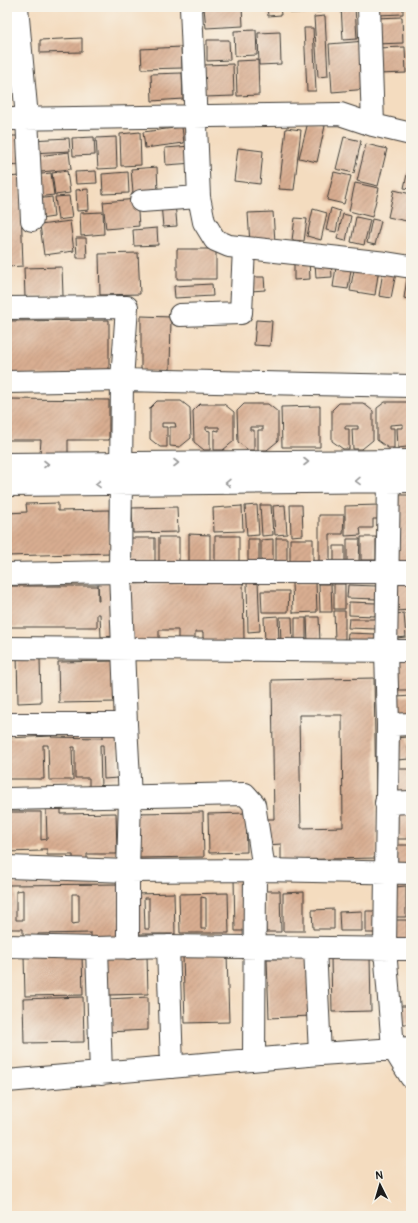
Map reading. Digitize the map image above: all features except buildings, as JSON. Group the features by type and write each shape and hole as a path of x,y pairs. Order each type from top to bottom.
{"street":[{"path":"17,7 17,119 32,220"},
{"path":"191,7 199,197 204,222 215,240 229,246 411,267"},
{"path":"369,7 374,125"},
{"path":"17,119 340,114 374,125 411,134"},
{"path":"141,201 199,197"},
{"path":"180,315 241,313 244,248"},
{"path":"7,308 127,307 122,380 120,572 130,797 128,948"},
{"path":"7,382 122,380 411,386"},
{"path":"7,485 120,474 388,471 411,461"},
{"path":"7,464 120,474"},
{"path":"388,471 411,481"},
{"path":"388,471 386,651 388,724 385,949 402,1048 411,1077"},
{"path":"7,574 120,572 411,572"},
{"path":"7,648 411,651"},
{"path":"7,724 126,724"},
{"path":"388,724 411,724"},
{"path":"7,799 245,794 254,804 259,870 255,947 254,1060"},
{"path":"386,802 411,802"},
{"path":"7,867 128,871 259,870 411,873"},
{"path":"7,946 97,948 168,946 411,949"},
{"path":"168,946 172,1067"},
{"path":"97,948 101,1074"},
{"path":"316,948 320,1054"},
{"path":"7,1081 402,1048"}]}
